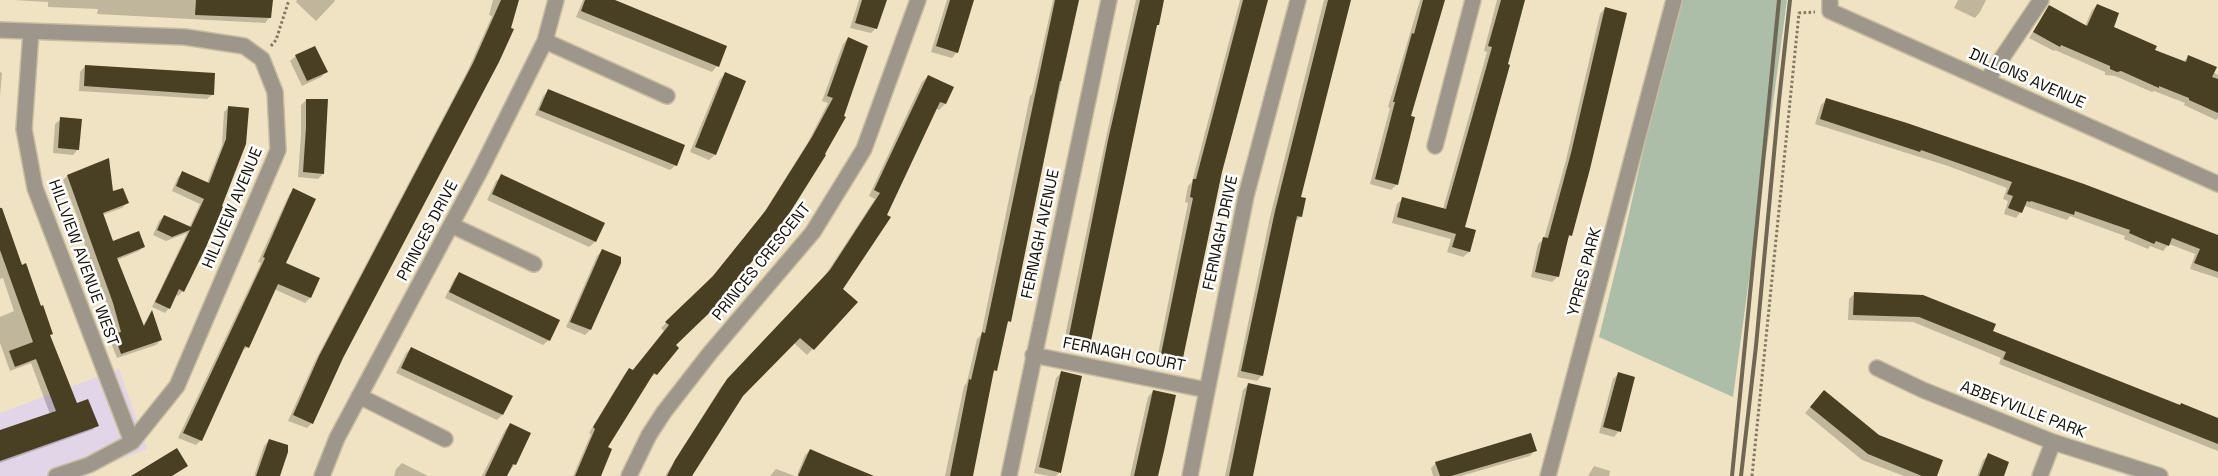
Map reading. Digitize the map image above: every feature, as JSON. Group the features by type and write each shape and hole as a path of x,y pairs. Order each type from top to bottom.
{"street":[{"name":"PRINCES DRIVE","path":"322,476 359,396 451,225 545,41 556,0"},
{"name":"PRINCES CRESCENT","path":"629,476 664,412 710,353 813,232 864,149 918,0"},
{"name":"FERNAGH AVENUE","path":"1012,475 1033,355 1109,0"},
{"name":"FERNAGH DRIVE","path":"1190,476 1246,196 1298,0"},
{"path":"1435,146 1473,0"},
{"name":"YPRES PARK","path":"1548,476 1674,0"},
{"path":"1987,80 2041,0"},
{"name":"DILLONS AVENUE","path":"1830,6 1987,80 2218,184"},
{"path":"0,30 185,38 244,46 262,59"},
{"name":"HILLVIEW AVENUE WEST","path":"31,32 24,130 35,188 132,442"},
{"path":"545,41 667,96"},
{"name":"HILLVIEW AVENUE","path":"56,476 89,465 132,442 177,386 278,150 275,92 262,59"},
{"path":"451,225 534,264"},
{"name":"FERNAGH COURT","path":"1033,355 1207,390"},
{"name":"ABBEYVILLE PARK","path":"1877,368 1923,390 2053,442 2160,476"},
{"path":"359,396 445,439"},
{"path":"2040,476 2053,442"}],"path":[{"path":"262,59 276,40 288,0"},
{"path":"1752,476 1799,13 1830,6"}],"shaded area":[{"path":"119,369 147,449 79,476 0,476 0,413"}],"green space":[{"path":"1677,0 1787,0 1733,397 1599,337 1624,236"}],"building":[{"path":"196,0 273,0 271,18 195,15"},
{"path":"501,0 519,0 511,28 514,29 499,62 343,358 313,424 293,415 319,356 473,63"},
{"path":"585,0 615,0 727,46 719,67 581,11"},
{"path":"862,0 887,0 877,29 855,23"},
{"path":"950,0 974,0 958,53 936,46"},
{"path":"1055,0 1079,0 1060,81 1011,322 1008,321 997,371 994,370 973,476 950,476 969,379 971,380 982,332 985,333"},
{"path":"1140,0 1164,0 1159,25 1157,25 1091,341 1069,336 1108,140"},
{"path":"1243,0 1268,0 1222,172 1183,358 1161,354 1193,198 1190,197 1193,179 1196,179"},
{"path":"1328,0 1351,0 1301,197 1306,198 1302,217 1297,216 1263,376 1241,371 1275,211"},
{"path":"1423,0 1445,0 1411,116 1415,117 1398,185 1375,179 1395,102 1393,102"},
{"path":"1501,0 1525,0 1508,64 1510,65 1465,227 1476,230 1470,252 1452,247 1456,234 1397,217 1402,197 1446,209 1492,47 1488,46"},
{"path":"2097,4 2119,13 2114,27 2157,46 2155,50 2186,62 2188,55 2217,67 2212,77 2218,79 2218,113 2189,100 2189,98 2159,86 2159,88 2121,71 2117,72 2110,69 2110,66 2061,45 2060,47 2033,32 2049,5 2087,26"},
{"path":"1605,7 1627,13 1590,169 1572,236 1569,235 1559,277 1535,272 1543,237 1548,238 1571,153"},
{"path":"848,37 868,46 844,116 846,117 826,155 784,222 729,290 729,294 676,345 679,348 657,375 654,373 608,447 612,449 601,476 575,476 595,429 593,427 629,368 633,370 669,325 665,322 713,276 766,210 812,137 833,98 827,96"},
{"path":"315,46 328,72 307,81 295,55"},
{"path":"85,65 215,73 214,95 84,86"},
{"path":"725,72 746,81 716,155 695,147"},
{"path":"928,75 954,87 946,104 940,102 887,215 891,217 843,289 858,302 814,350 800,338 743,396 692,476 667,476 675,460 727,379 830,270 880,193 874,190"},
{"path":"548,89 685,145 677,166 539,110"},
{"path":"1826,98 1907,123 2084,184 2218,235 2218,272 2194,263 2200,249 2172,238 2169,246 2156,241 2154,244 2129,233 2130,230 2075,211 2074,215 2031,201 2027,201 2022,213 2008,208 2013,196 2007,194 2012,182 1921,150 1920,152 1820,119"},
{"path":"306,99 328,99 324,174 303,172"},
{"path":"228,106 249,108 246,144 206,247 184,292 179,289 170,309 155,302 190,230 172,237 157,230 164,215 191,227 204,199 176,186 182,171 209,183 226,139"},
{"path":"60,117 82,119 79,150 58,148"},
{"path":"109,158 113,191 123,188 129,203 103,213 113,241 139,231 145,247 117,258 144,326 152,310 162,340 121,354 114,334 121,332 113,303 67,175"},
{"path":"501,174 605,223 596,242 492,194"},
{"path":"293,188 316,199 286,263 320,278 311,298 278,284 249,348 245,346 202,441 183,433 265,258 263,257"},
{"path":"0,208 2,208 22,265 26,263 41,306 43,305 53,334 50,335 77,403 88,399 99,426 0,461 0,430 56,411 36,359 15,367 9,351 33,342 0,250"},
{"path":"602,249 621,257 621,263 591,330 570,322"},
{"path":"459,272 560,320 550,341 449,292"},
{"path":"1854,292 1923,295 1996,324 1993,331 2180,405 2181,403 2218,418 2218,444 2003,359 2006,352 1919,317 1853,315"},
{"path":"411,347 513,396 503,415 401,368"},
{"path":"1061,371 1082,376 1061,473 1039,467"},
{"path":"1618,372 1635,377 1621,432 1603,427"},
{"path":"1248,383 1271,388 1253,476 1229,476"},
{"path":"1153,390 1176,395 1164,451 1158,476 1134,476"},
{"path":"1824,390 1879,435 1943,460 1937,476 1922,476 1868,454 1810,407"},
{"path":"510,423 531,433 516,465 513,464 507,476 485,476"},
{"path":"1531,433 1537,451 1451,476 1440,476 1435,462"},
{"path":"269,439 288,445 288,452 280,476 256,476"},
{"path":"177,448 188,466 172,476 131,476"},
{"path":"810,449 826,456 874,476 798,476"},
{"path":"1988,453 2009,462 2004,476 1979,476"}],"railway":[{"path":"1732,476 1779,0"},
{"path":"1741,476 1756,346 1790,0"}]}
